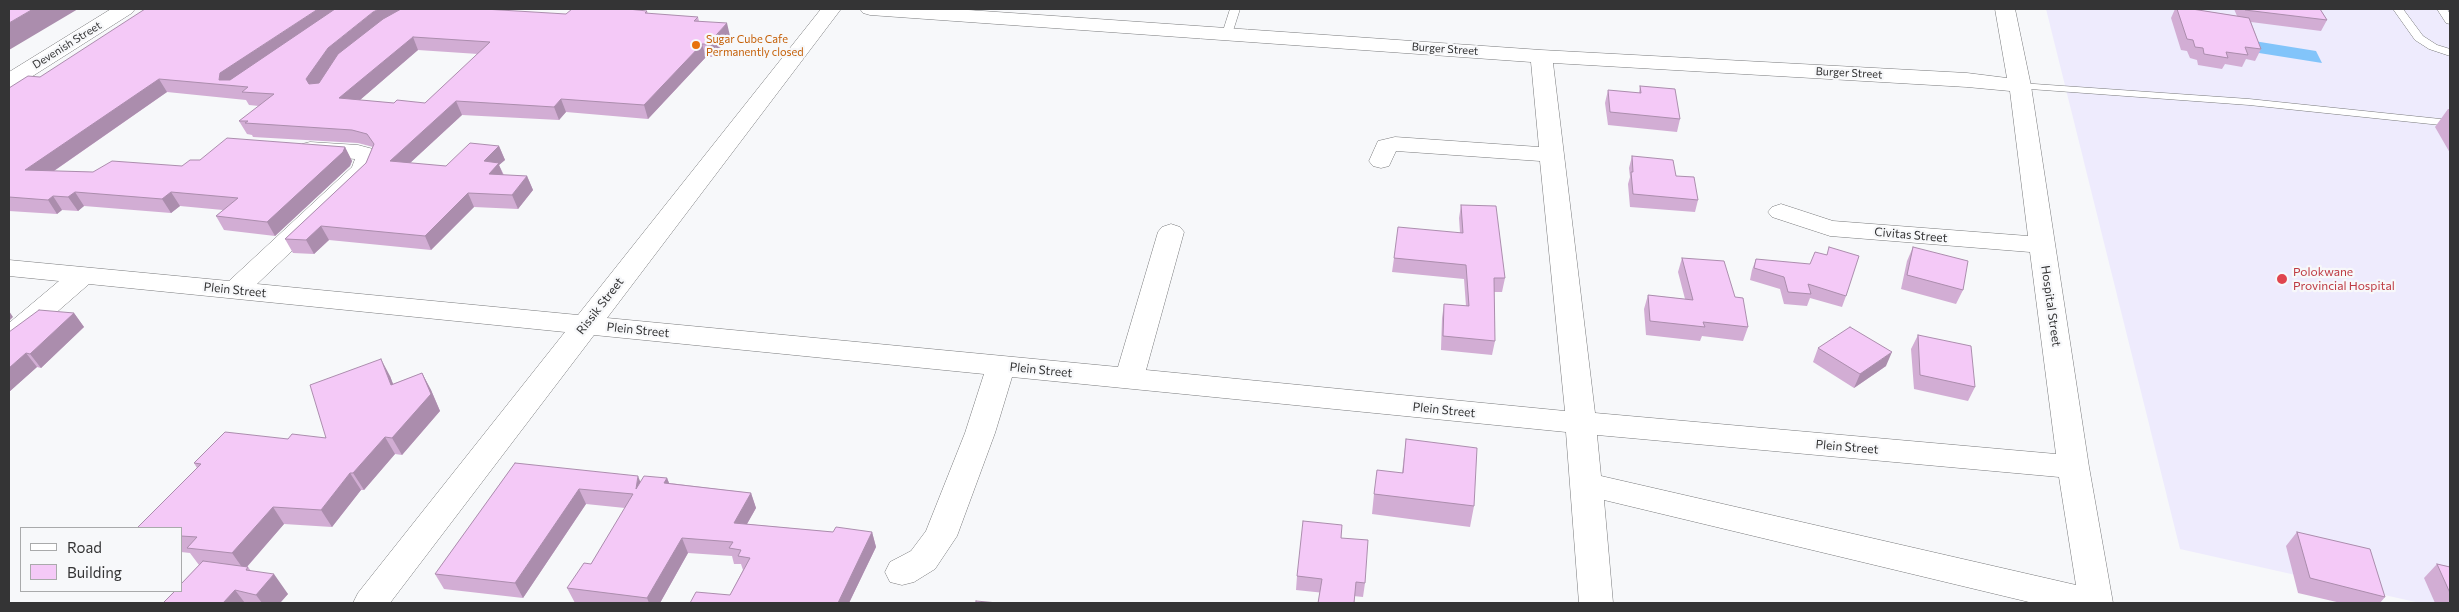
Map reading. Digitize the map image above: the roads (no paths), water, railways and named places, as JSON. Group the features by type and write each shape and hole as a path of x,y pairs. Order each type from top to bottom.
{"street":[{"name":"Devenish Street","path":"9,81 125,9"},
{"name":"Rissik Street","path":"370,603 831,9"},
{"name":"Burger Street","path":"870,9 1541,56 1967,80 2020,86"},
{"name":"Hospital Street","path":"2005,9 2020,86 2073,467 2096,603"},
{"path":"1541,56 1580,423 1596,603"},
{"path":"1381,161 1386,146 1395,144 1552,155"},
{"path":"235,290 363,170 367,159 365,154 358,152 290,148"},
{"name":"Civitas Street","path":"1781,212 1830,228 2043,245"},
{"path":"1129,378 1171,232"},
{"name":"Plein Street","path":"10,270 83,275 1580,423 2073,467"},
{"path":"9,338 83,275"},
{"path":"902,572 923,560 940,536 976,442 1002,366"},
{"path":"1586,484 2091,603"}],"lane":[{"path":"1227,34 1235,9"},
{"path":"2398,9 2419,38 2433,47 2450,52"},
{"path":"2442,9 2450,21"},
{"path":"2020,86 2249,102 2450,123"}],"water":[{"path":"2254,41 2316,51 2322,63 2259,53"}],"place":[{"name":"Sugar Cube Cafe Permanently closed","path":"696,45"},
{"name":"Polokwane Provincial Hospital","path":"2282,279"}]}
